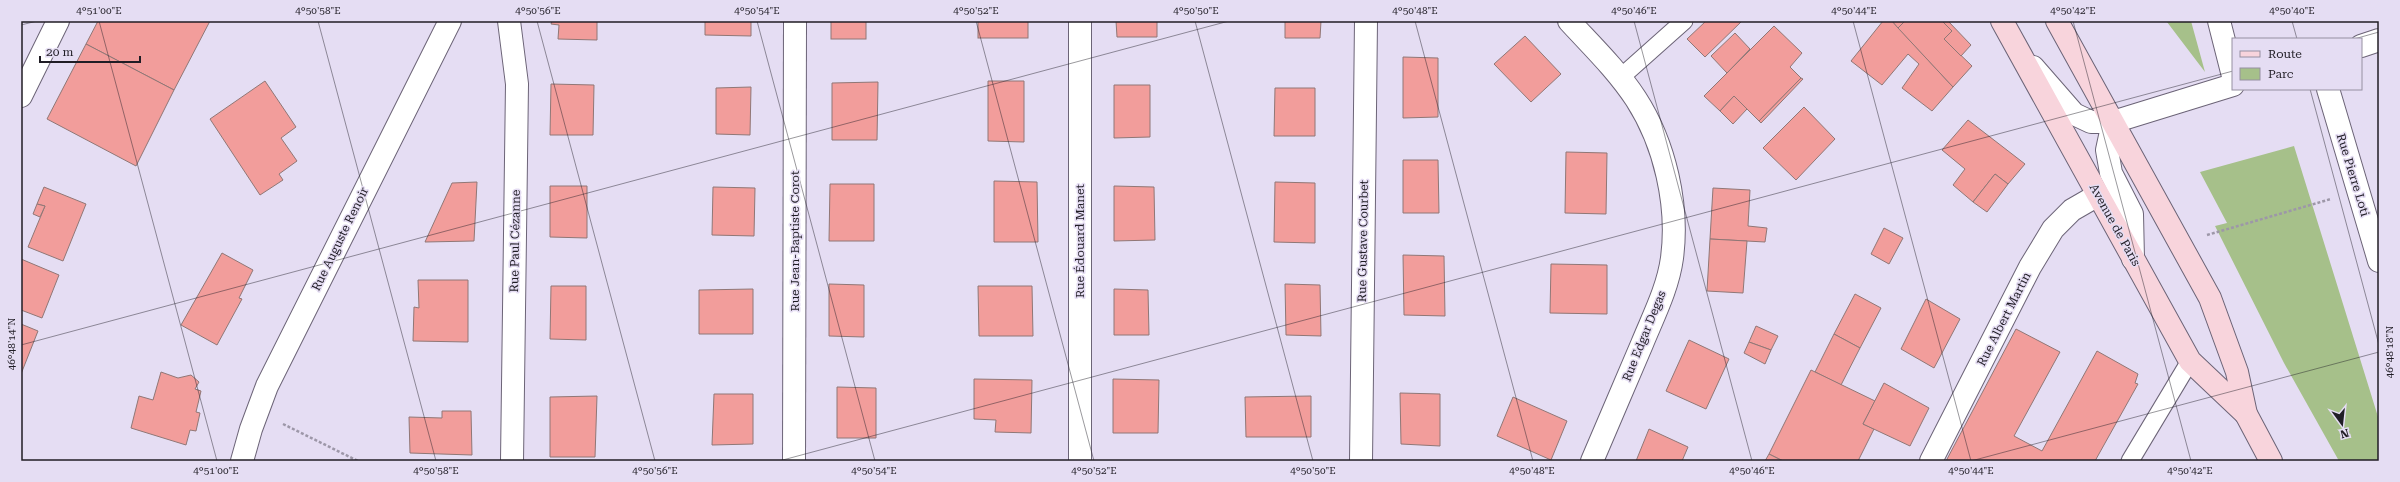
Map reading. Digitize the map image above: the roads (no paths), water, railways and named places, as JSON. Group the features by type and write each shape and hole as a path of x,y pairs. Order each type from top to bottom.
{"main road":[{"name":"Avenue de Paris","path":"2002,21 2190,361 2246,414"},
{"name":"Avenue de Paris","path":"2057,21 2180,243 2217,315 2237,372 2246,414 2272,461"}],"street":[{"path":"21,96 58,21"},
{"name":"Rue Auguste Renoir","path":"242,461 257,411 267,386 450,21"},
{"name":"Rue Paul Cézanne","path":"509,21 517,84 512,461"},
{"name":"Rue Jean-Baptiste Corot","path":"794,461 795,21"},
{"name":"Rue Édouard Manet","path":"1080,21 1080,461"},
{"name":"Rue Gustave Courbet","path":"1361,461 1366,21"},
{"name":"Rue Edgar Degas","path":"1569,21 1636,98 1653,130 1667,173 1672,218 1672,259 1660,301 1592,461"},
{"path":"2219,21 2232,72"},
{"path":"2362,46 2379,40"},
{"path":"2020,53 2074,114 2091,122 2113,122 2232,85"},
{"name":"Rue Pierre Loti","path":"2328,90 2379,261"},
{"path":"2113,122 2107,150 2111,173 2132,214 2133,259"},
{"name":"Rue Albert Martin","path":"1931,461 2030,268 2053,229 2072,210 2098,195"}],"lane":[{"path":"1620,78 1684,21"},
{"path":"2130,461 2190,361"}]}
